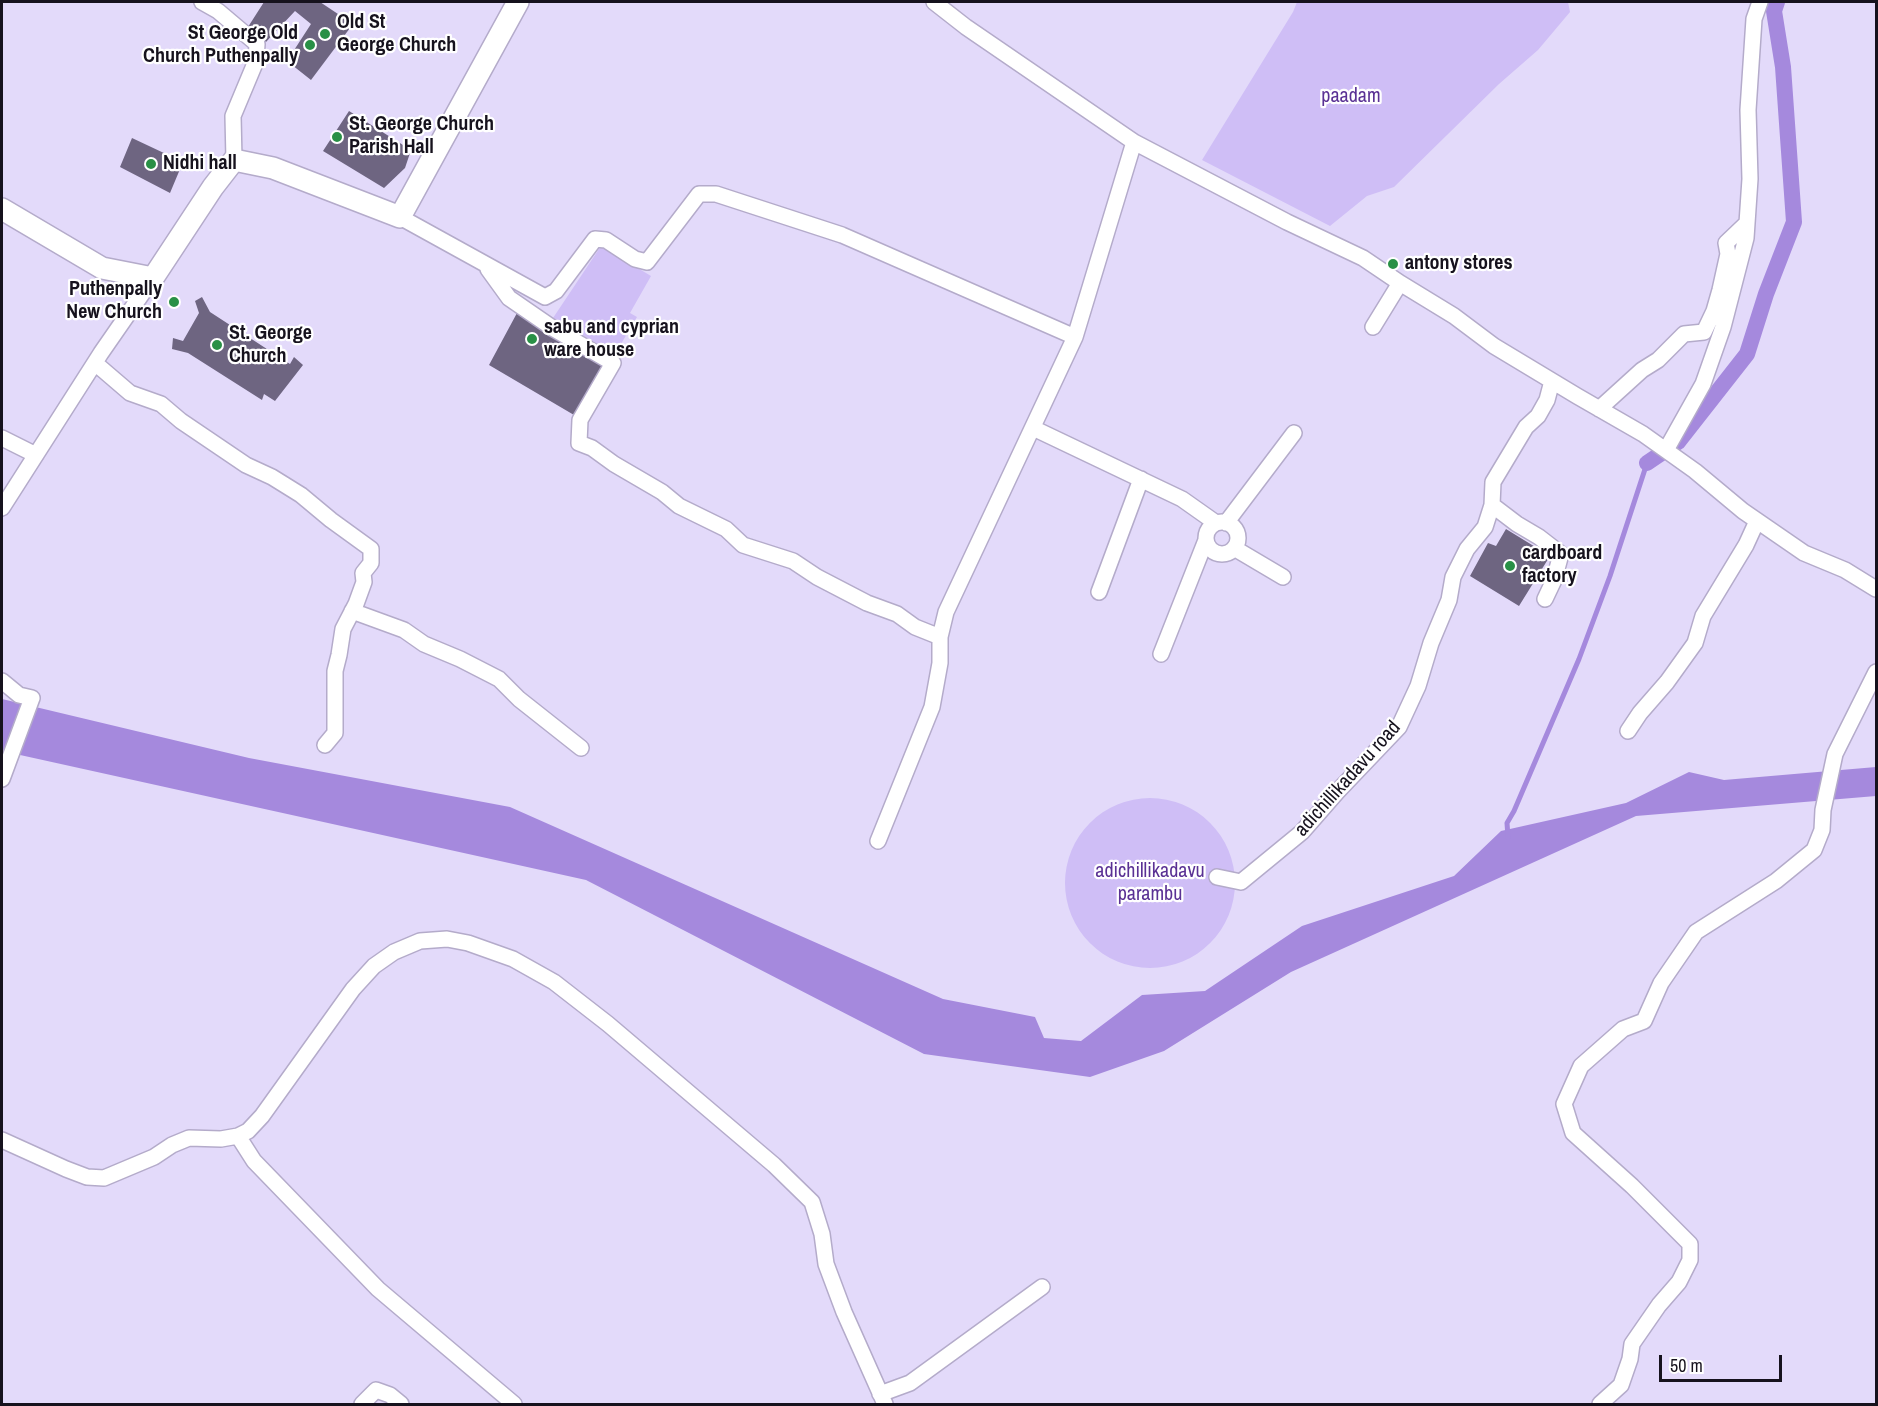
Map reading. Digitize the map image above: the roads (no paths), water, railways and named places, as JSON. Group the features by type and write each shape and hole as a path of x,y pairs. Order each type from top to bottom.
{"main road":[{"path":"2,209 102,268 153,278 213,187 234,160 273,168 400,217 518,2"}],"street":[{"path":"202,2 218,11 257,44 256,61 234,116 234,160"},
{"path":"934,2 966,27 1134,142 1287,222 1363,258 1454,316 1494,346 1643,434 1757,521 1804,553 1845,570 1876,589"},
{"path":"1666,450 1703,384 1723,327 1746,238 1750,178 1748,111 1754,19 1760,2"},
{"path":"878,841 932,706 940,663 940,637 946,612 1075,337 1134,142"},
{"path":"400,217 545,297 556,291 595,239 606,240 635,259 647,262 699,194 716,194 842,235 1075,337"},
{"path":"1599,409 1642,370 1658,360 1684,334 1704,332 1714,311 1720,290 1728,254 1726,243 1747,223"},
{"path":"484,265 508,298 554,329 613,363 580,420 579,443 592,448 614,465 662,492 679,507 726,529 743,545 793,561 817,577 867,603 940,637"},
{"path":"2,508 95,363 153,278"},
{"path":"1373,327 1400,283"},
{"path":"95,363 130,393 161,404 181,421 246,465 272,477 301,495 371,549 371,563 363,573 364,582 343,629 335,671 334,733 325,746"},
{"path":"1545,599 1554,580 1561,554 1492,505 1492,482 1526,427 1538,416 1547,400 1552,381"},
{"path":"1033,428 1182,499 1221,523 1231,525 1237,534 1234,548 1225,553 1215,552 1206,540"},
{"path":"1161,654 1208,530 1221,523 1294,433"},
{"path":"2,438 36,455"},
{"path":"1099,592 1141,479"},
{"name":"adichillikadavu road","path":"1217,877 1240,882 1302,832 1399,727 1418,686 1431,643 1449,600 1453,576 1467,549 1485,527 1492,505"},
{"path":"1628,731 1695,643 1703,616 1746,545 1757,521"},
{"path":"1234,548 1283,577"},
{"path":"352,611 404,630 423,644 460,659 499,679 519,699 581,748"},
{"path":"1600,1404 1621,1386 1630,1359 1632,1344 1659,1305 1679,1282 1690,1260 1689,1244 1632,1186 1573,1133 1564,1104 1581,1066 1623,1029 1644,1021 1661,982 1696,932 1776,881 1814,850 1821,830 1835,754 1876,672"},
{"path":"2,681 19,695 32,698 2,779"},
{"path":"2,1140 87,1177 104,1178 154,1157 172,1145 189,1138 221,1139 238,1136 248,1131 262,1116 353,989 374,966 394,951 420,942 447,939 468,943 513,959 554,982 608,1024 774,1165 812,1202 822,1234 826,1264 844,1312 883,1399 910,1383 1042,1287"},
{"path":"238,1136 254,1161 378,1289 514,1404"},
{"path":"362,1404 376,1390 390,1395 401,1404"}],"waterway":[{"path":"1647,463 1678,442 1747,354 1766,294 1794,222 1783,67 1774,11 1777,2"},
{"path":"1508,837 1507,823 1579,659 1610,576 1647,463"}],"place":[{"name":"Old St George Church","path":"325,34"},
{"name":"St George Old Church Puthenpally","path":"310,45"},
{"name":"St. George Church Parish Hall","path":"337,137"},
{"name":"Nidhi hall","path":"151,164"},
{"name":"antony stores","path":"1393,264"},
{"name":"Puthenpally New Church","path":"174,302"},
{"name":"sabu and cyprian ware house","path":"532,339"},
{"name":"St. George Church","path":"217,345"},
{"name":"cardboard factory","path":"1510,566"}],"park label":[{"name":"paadam","path":"1351,97"},
{"name":"adichillikadavu parambu","path":"1150,884"}]}
